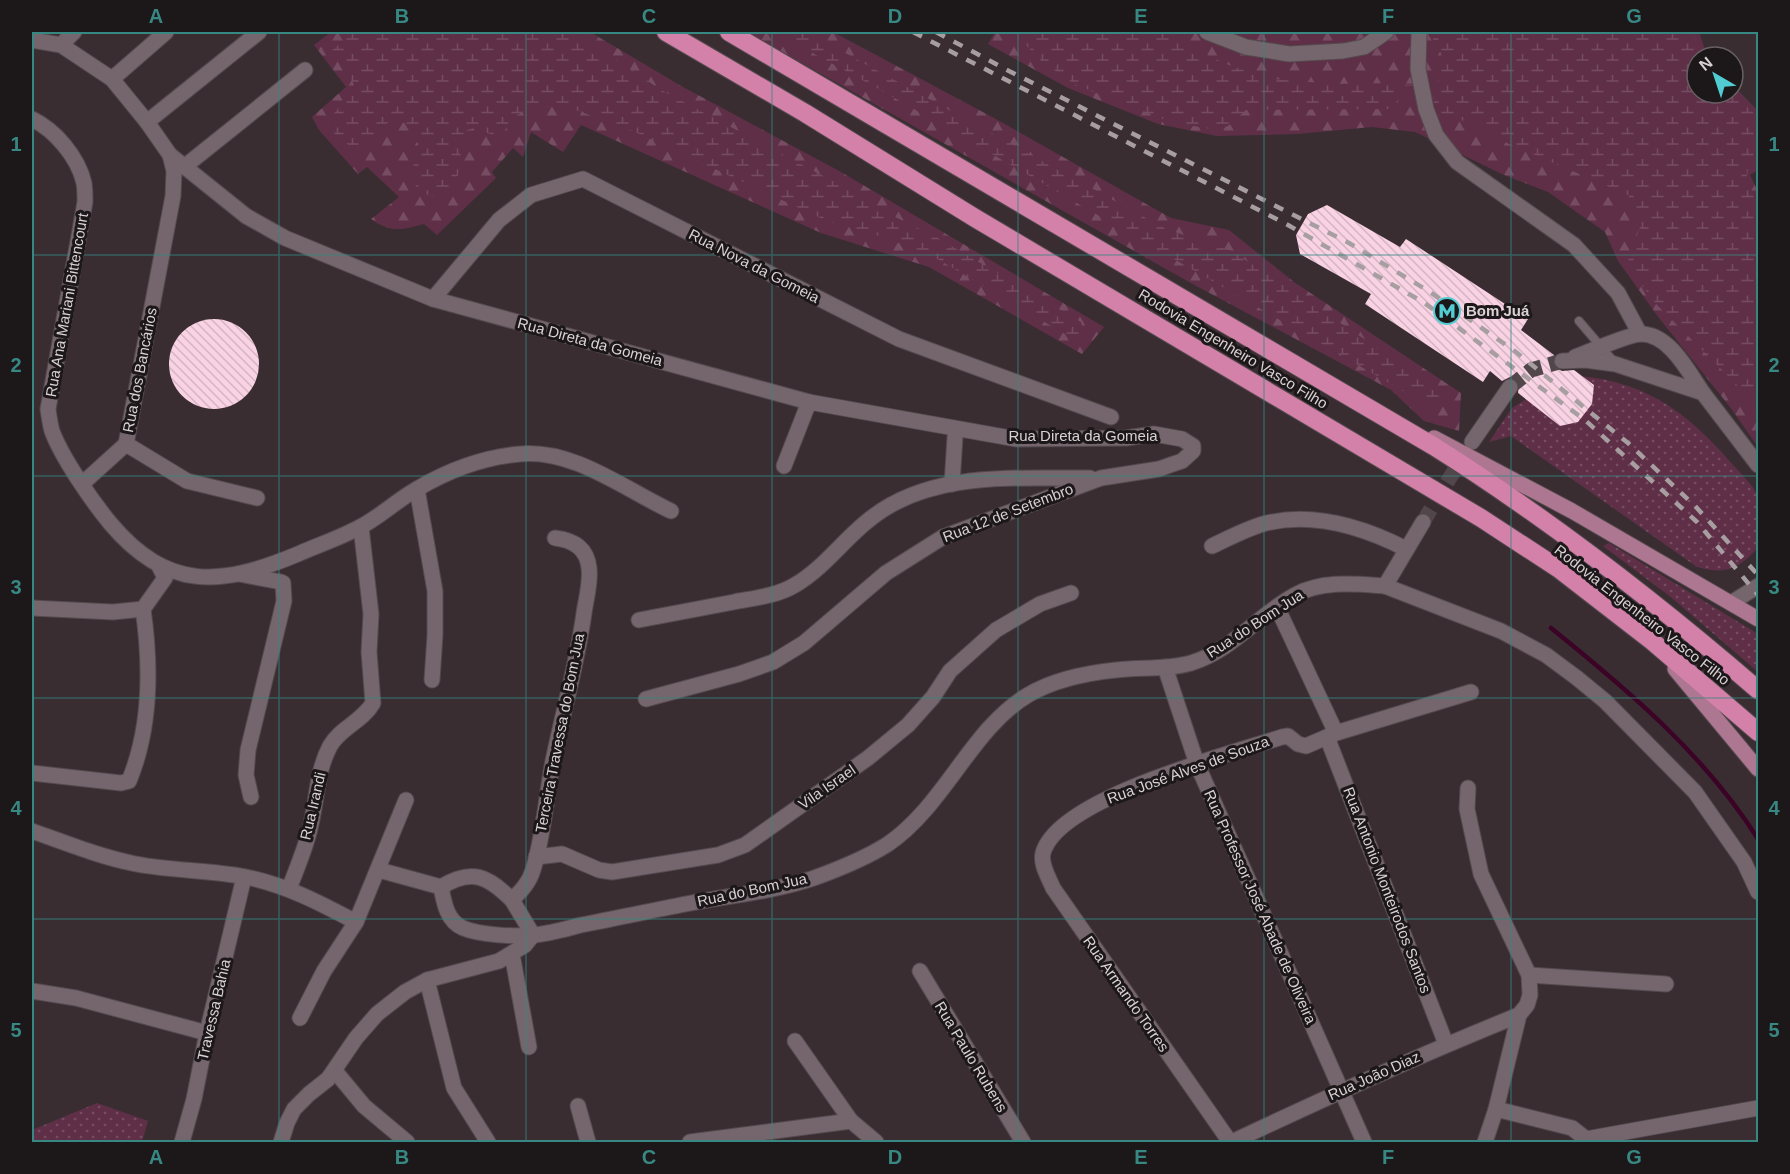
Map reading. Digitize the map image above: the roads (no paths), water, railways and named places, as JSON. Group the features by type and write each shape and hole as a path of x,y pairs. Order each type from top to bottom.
{"highway":[{"name":"Rodovia Engenheiro Vasco Filho","path":"666,32 1481,518 1559,569 1652,641 1758,732"},
{"name":"Rodovia Engenheiro Vasco Filho","path":"729,32 1366,407 1497,487 1703,642 1758,690"}],"main road":[{"path":"1366,407 1499,471 1758,619"},
{"path":"1652,641 1758,769"}],"street":[{"path":"32,40 61,45 74,32"},
{"path":"112,79 166,32"},
{"path":"147,122 259,32"},
{"path":"1207,32 1246,47 1268,52 1298,54 1344,51 1364,47 1386,32"},
{"path":"1419,32 1418,69 1426,109 1436,135 1457,162 1574,245 1618,293 1640,334"},
{"name":"Rua Direta da Gomeia","path":"61,45 112,79 170,155 246,216 285,238 433,299 809,402 1016,439 1126,438 1154,434 1182,439 1193,446 1193,451"},
{"path":"184,167 305,70"},
{"name":"Rua Ana Mariani Bittencourt","path":"32,119 57,137 66,148 84,183 85,202 48,409 52,430 71,468 100,512 138,552 159,566 189,576 216,578 279,562 362,526 417,489 449,472 487,460 521,454 565,459 594,471 671,511"},
{"name":"Rua dos Bancários","path":"170,155 174,171 173,196 126,444 187,481 257,498"},
{"name":"Rua Nova da Gomeia","path":"433,299 499,220 531,195 584,179 899,339 1111,417"},
{"path":"1703,393 1615,364 1585,360 1565,361 1640,334 1658,338 1672,351 1758,465"},
{"path":"1472,442 1510,387"},
{"path":"784,466 809,402"},
{"path":"952,484 956,437"},
{"path":"82,483 126,444"},
{"name":"Rua 12 de Setembro","path":"646,699 739,674 774,662 804,643 886,573 943,537 1101,477 1159,469 1182,461 1193,451"},
{"path":"639,620 774,594 795,585 826,561 869,519 893,503 924,490 995,479 1101,477"},
{"path":"417,489 435,591 432,680"},
{"path":"1212,546 1263,524 1291,519 1324,521 1354,527 1385,538 1406,549"},
{"path":"1385,586 1423,522"},
{"name":"Rua Irandi","path":"289,890 307,840 318,777 332,742 373,703 369,652 371,614 362,526"},
{"name":"Terceira Travessa do Bom Jua","path":"512,900 528,881 536,857 552,765 582,629 589,568 586,556 579,546 570,540 555,538"},
{"path":"32,774 127,783 143,731 147,691 148,642 143,609 165,578 159,566"},
{"path":"239,574 281,582 284,587 284,601 248,750 246,775 251,796"},
{"name":"Rua do Bom Jua","path":"441,887 445,907 451,920 462,928 533,935 753,893 814,878 867,856 909,828 953,777 983,735 1004,711 1029,694 1063,680 1115,670 1165,668 1189,663 1220,650 1296,594 1324,585 1340,584 1385,586 1502,631 1546,655 1605,701 1695,792 1738,853 1758,892"},
{"path":"1731,603 1758,586"},
{"name":"Vila Israel","path":"536,857 562,854 599,870 612,872 718,855 745,845 868,758 908,725 933,697 950,671 996,630 1040,604 1071,593"},
{"name":"Rua Antonio Monteirodos Santos","path":"1277,607 1331,735 1446,1044"},
{"path":"32,608 113,612 143,609"},
{"name":"Rua Professor José Abade de Oliveira","path":"1165,668 1197,764 1364,1143"},
{"name":"Rua José Alves de Souza","path":"1050,839 1074,817 1096,804 1127,789 1197,764 1288,736 1298,744 1306,746 1331,735 1471,692"},
{"path":"1468,788 1467,809 1481,874 1530,975 1530,995 1527,1005 1519,1015 1496,1109 1485,1143"},
{"path":"300,1018 324,971 356,922 406,801"},
{"path":"32,831 75,847 138,865 244,877 311,897 356,922"},
{"name":"Rua Armando Torres","path":"1050,839 1042,855 1044,868 1053,888 1231,1143"},
{"path":"281,1143 294,1109 335,1071 356,1038 377,1014 405,992 427,980 499,961 513,954 533,935 512,900 493,883 477,876 462,877 441,887 379,870"},
{"name":"Travessa Bahia","path":"182,1143 194,1100 207,1033 244,877"},
{"path":"513,954 529,1047"},
{"name":"Rua Paulo Rubens","path":"920,971 1023,1143"},
{"path":"1530,975 1666,984"},
{"path":"427,980 453,1088 488,1143"},
{"path":"32,991 76,998 207,1033"},
{"name":"Rua João Diaz","path":"1231,1143 1342,1090 1519,1015"},
{"path":"795,1041 851,1121 876,1143"},
{"path":"335,1071 364,1106 407,1143"},
{"path":"578,1106 588,1143"},
{"path":"1496,1109 1572,1128 1586,1139 1758,1108"},
{"path":"690,1143 851,1121"}],"lane":[{"path":"1579,321 1615,364"}],"waterway":[{"path":"1551,628 1664,725 1714,779 1758,839"}],"tunnel":[{"path":"1510,387 1531,370 1562,361"},
{"path":"1423,522 1465,453"}],"railway":[{"path":"913,32 1288,225 1423,302 1585,420 1697,522 1758,595"},
{"path":"936,32 1349,243 1430,292 1516,352 1628,443 1696,507 1758,575"}],"place":[{"name":"Bom Juá","path":"1447,311"}]}
